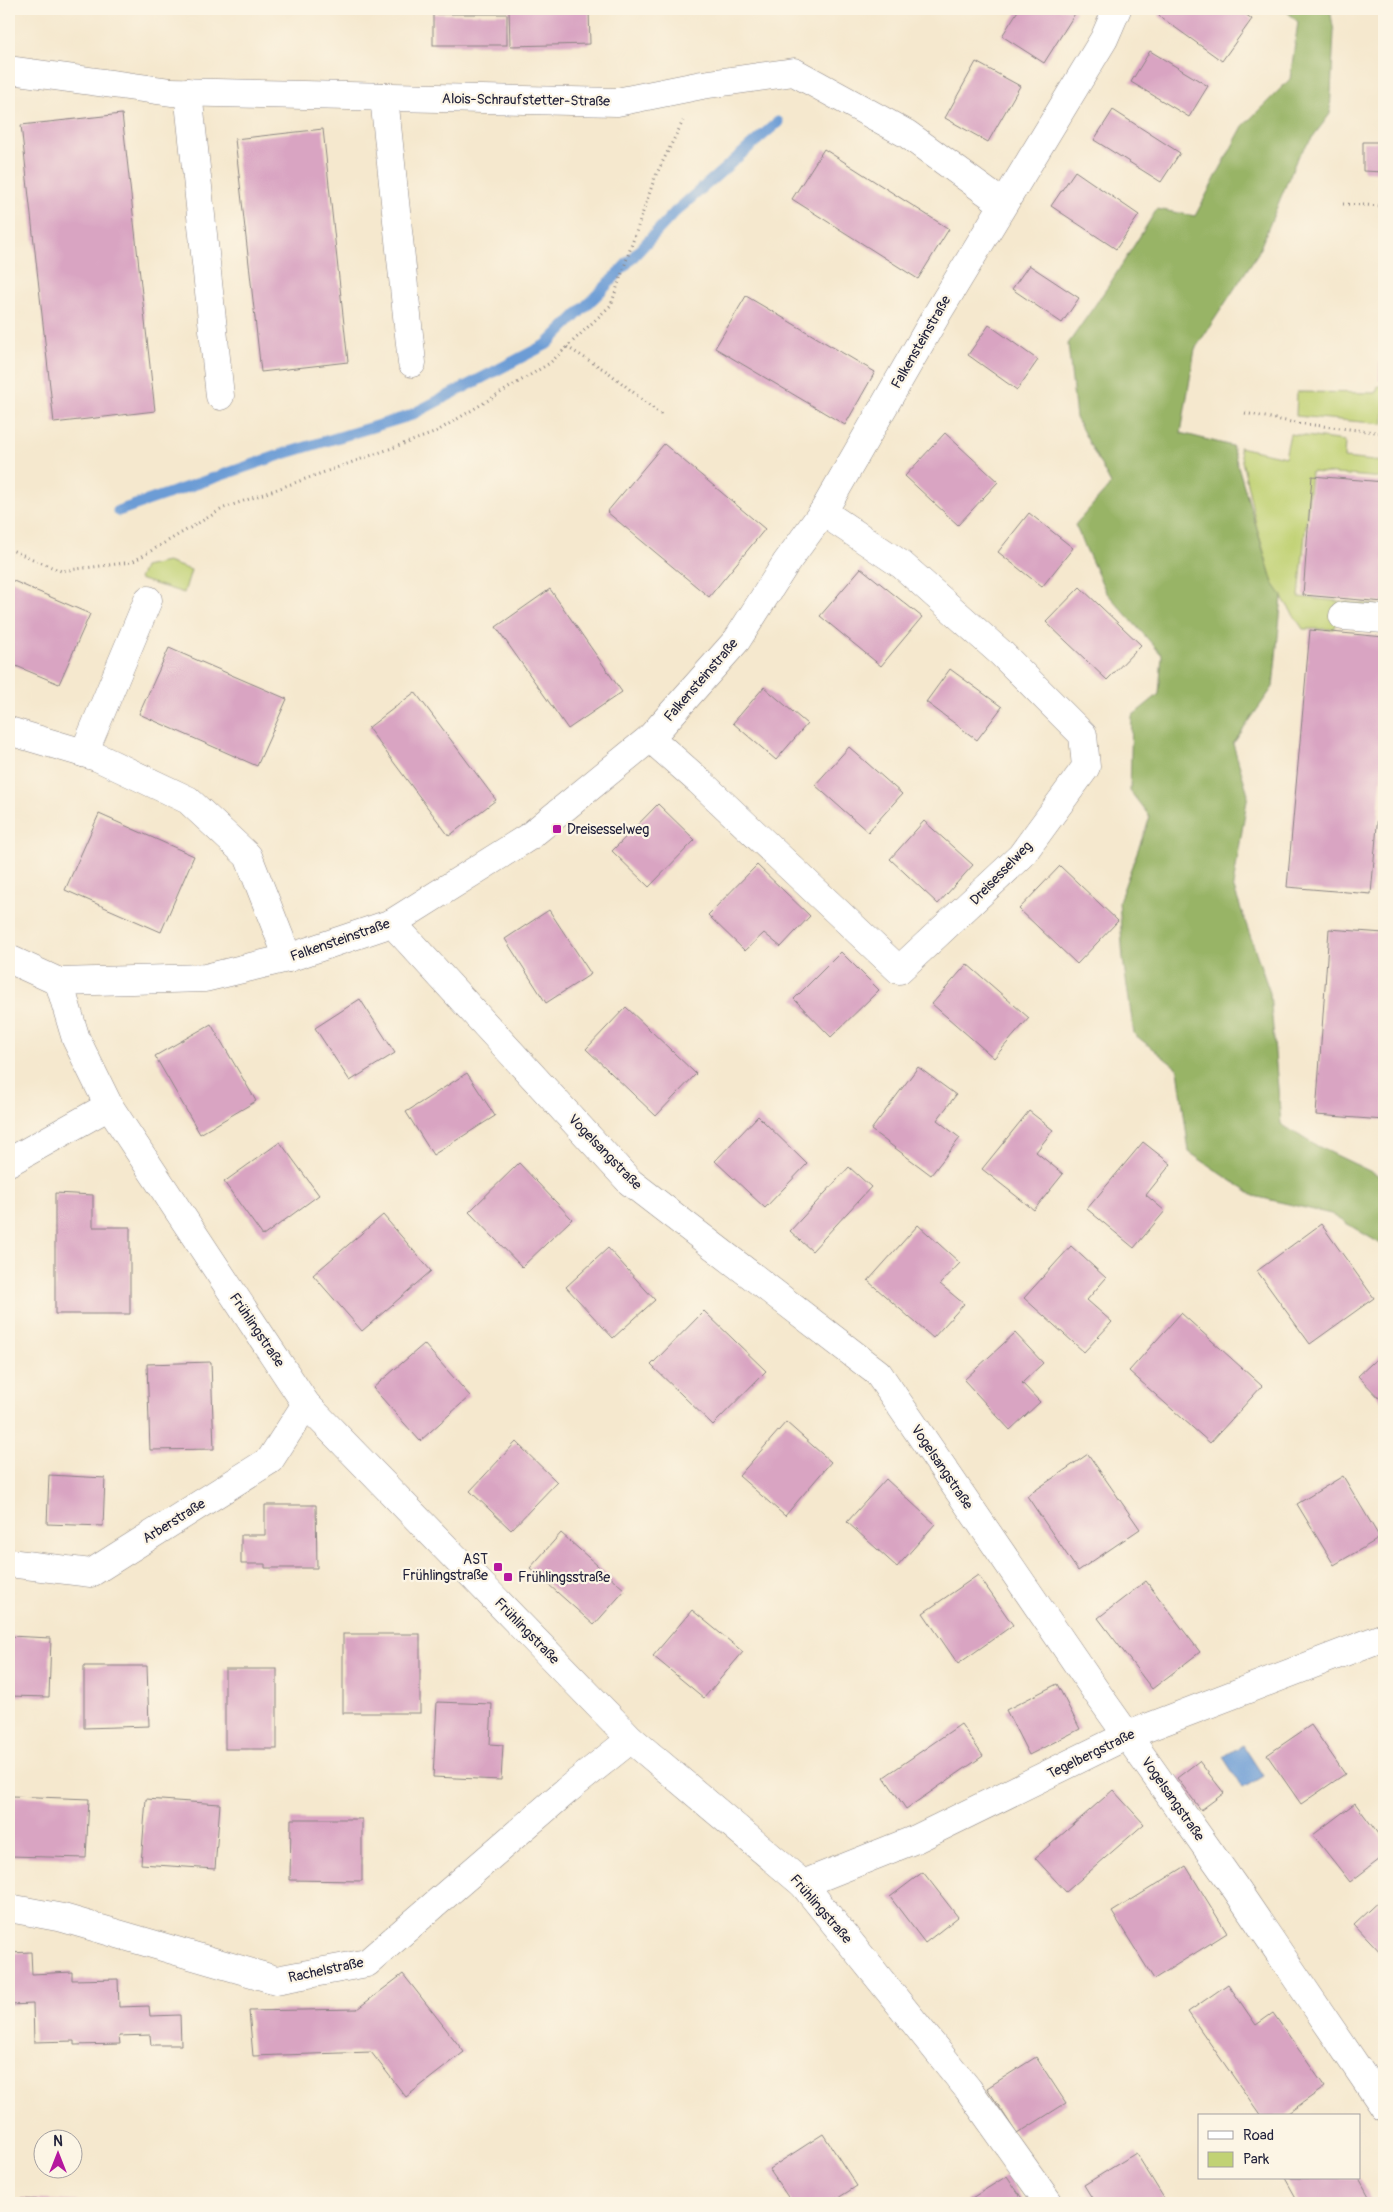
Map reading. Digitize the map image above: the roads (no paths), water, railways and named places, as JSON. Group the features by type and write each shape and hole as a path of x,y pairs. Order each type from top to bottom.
{"street":[{"name":"Falkensteinstraße","path":"9,958 59,982 206,978 288,958 392,923 530,836 650,738 737,640 786,563 823,512 936,314 1104,39 1117,9"},
{"name":"Alois-Schraufstetter-Straße","path":"9,70 171,92 617,102 702,85 794,72 907,134 1004,204"},
{"path":"188,92 220,396"},
{"path":"384,97 412,363"},
{"name":"Dreisesselweg","path":"650,738 706,788 899,970 1021,856 1086,768 1083,735 1002,654 902,565 823,512"},
{"path":"84,753 148,600"},
{"path":"1343,616 1384,619"},
{"path":"9,731 97,757 188,800 248,856 288,958"},
{"name":"Vogelsangstraße","path":"392,923 630,1182 878,1373 1236,1889 1384,2107"},
{"name":"Frühlingstraße","path":"59,982 76,1039 109,1106 306,1404 632,1739 803,1884 968,2089 1049,2203"},
{"path":"9,1162 109,1106"},
{"name":"Arberstraße","path":"9,1563 91,1573 270,1460 306,1404"},
{"name":"Tegelbergstraße","path":"803,1884 916,1840 1128,1735 1384,1637"},
{"name":"Rachelstraße","path":"9,1908 63,1918 276,1980 367,1963 566,1792 632,1739"}],"water":[{"path":"1243,1745 1263,1776 1243,1788 1223,1757"}],"waterway":[{"path":"118,511 283,454 409,416 547,344 606,286 675,212 778,122"}],"place":[{"name":"Dreisesselweg","path":"557,829"},
{"name":"AST Frühlingstraße","path":"498,1567"},
{"name":"Frühlingsstraße","path":"508,1577"}]}
